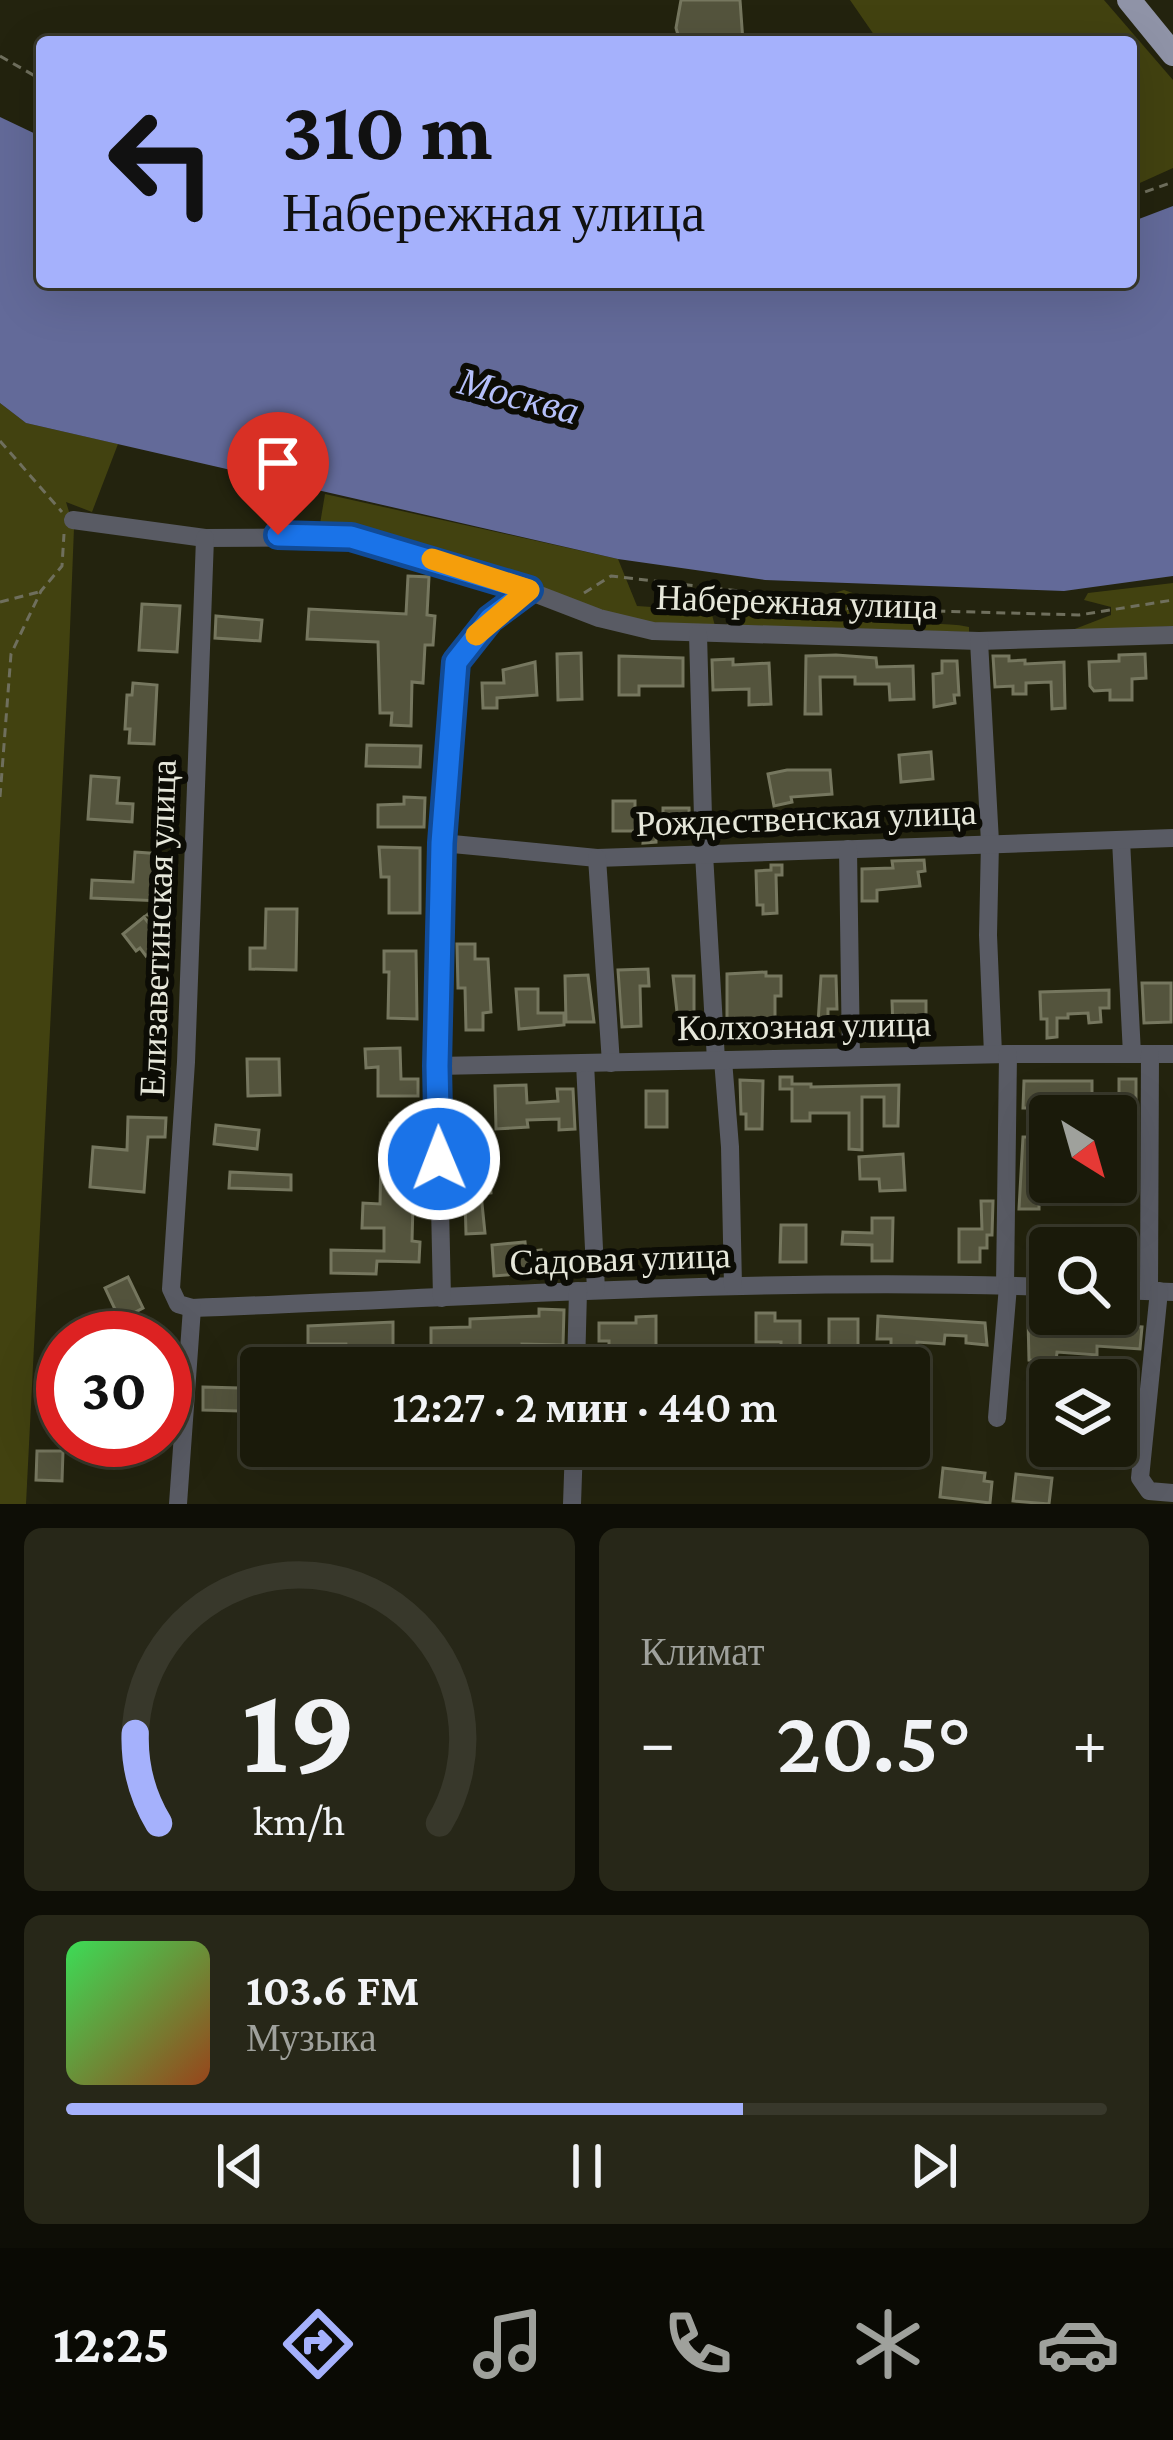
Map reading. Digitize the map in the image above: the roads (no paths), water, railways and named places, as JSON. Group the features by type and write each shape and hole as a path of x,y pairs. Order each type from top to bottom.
{"main road":[{"path":"1129,0 1173,54"}],"street":[{"name":"Набережная улица","path":"73,520 205,538 351,537 529,590 628,626 698,634 979,641 1173,635"},
{"name":"Елизаветинская улица","path":"192,1308 178,1304 171,1289 186,1062 205,538"},
{"path":"442,1298 437,1066 442,843 456,662 490,619 529,590"},
{"path":"698,634 704,854 730,1147 733,1286"},
{"path":"979,641 990,842 988,934 1001,1054 1007,1286 997,1418"},
{"name":"Рождественская улица","path":"442,843 597,858 1173,838"},
{"path":"1121,840 1160,1291 1141,1478 1149,1491 1173,1492"},
{"path":"848,849 851,1058"},
{"path":"597,858 611,1063"},
{"name":"Колхозная улица","path":"437,1066 1173,1054"},
{"path":"579,1347 587,1290 585,1063"},
{"name":"Садовая улица","path":"192,1308 733,1286 1029,1287"},
{"path":"178,1504 192,1308"},
{"path":"572,1504 573,1467"}],"water":[{"name":"Москва","path":"0,117 36,134 36,288 1137,288 1137,220 1173,206 1173,576 1064,591 765,580 618,559 26,423 0,403"}]}
